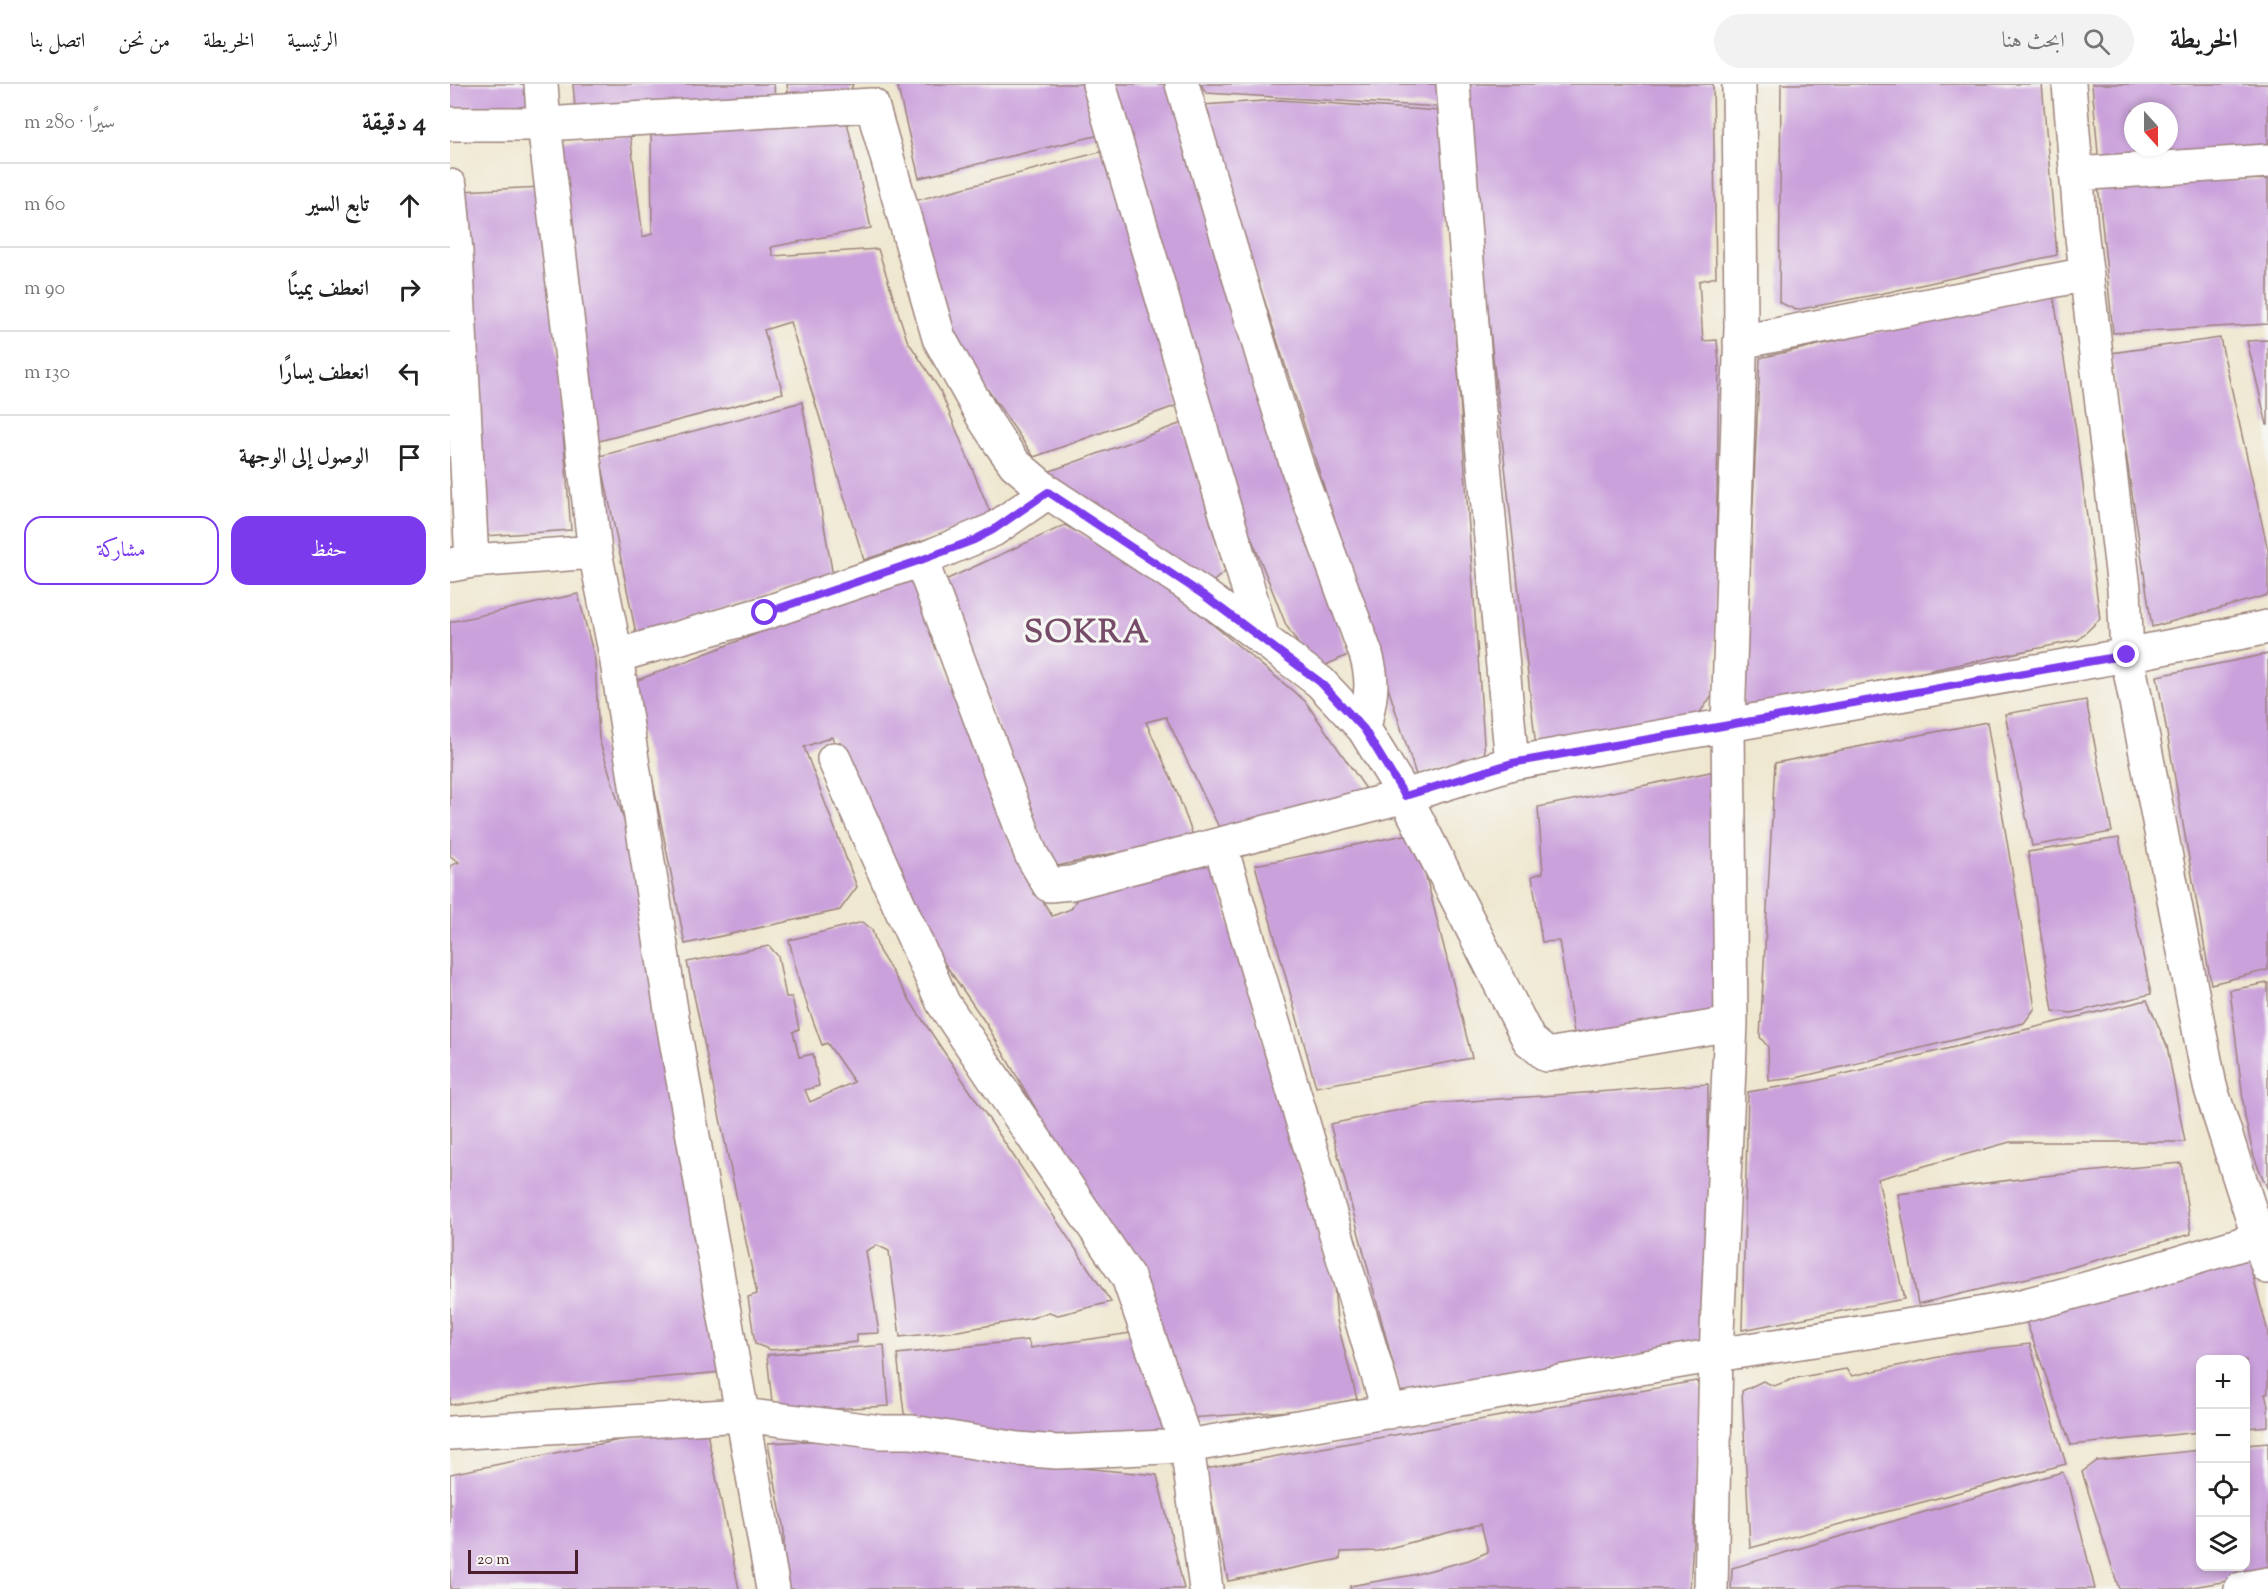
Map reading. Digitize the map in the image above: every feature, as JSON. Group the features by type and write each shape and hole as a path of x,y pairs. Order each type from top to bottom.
{"street":[{"path":"541,84 595,552 616,656 673,1023 741,1415 774,1589"},
{"path":"1099,84 1263,639"},
{"path":"1182,84 1295,461 1366,654 1372,676 1364,729"},
{"path":"1453,84 1478,400 1512,763"},
{"path":"1711,1589 1716,1355 1731,1024 1728,725 1740,342 1738,84"},
{"path":"450,1433 741,1415 881,1432 912,1432 1017,1449 1057,1452 1187,1446 1716,1355 1952,1320 2018,1307 2265,1248 2210,1086 2127,655 2124,588 2087,274 2068,84"},
{"path":"450,124 544,124 871,94 939,338 1000,443 1015,464 1048,492 1202,594 1320,682 1364,729 1405,796 1529,1040 1547,1054 1731,1024"},
{"path":"2076,174 2268,161"},
{"path":"450,186 456,264 461,563 595,552"},
{"path":"1740,342 2087,274"},
{"path":"616,656 765,613 921,560 993,530 1048,492"},
{"path":"921,560 1031,854 1050,885 1071,883 1405,796 1512,763 2127,655 2268,627"},
{"path":"834,759 943,1003 1128,1277 1187,1446 1206,1589"},
{"path":"1220,844 1389,1412"},
{"path":"2241,1589 2268,1584"}],"building":[{"path":"450,84 529,84 529,107 450,115"},
{"path":"573,84 774,84 775,99 575,108"},
{"path":"787,84 853,84 849,95 789,98"},
{"path":"897,84 1085,84 1100,135 919,178"},
{"path":"1101,84 1175,84 1348,655 1315,670 1286,625 1226,474"},
{"path":"1201,84 1440,84 1440,107 1206,93"},
{"path":"1463,84 1713,84 1716,277 1699,281 1703,341 1717,340 1719,363 1714,693 1698,715 1536,748"},
{"path":"1781,84 2042,84 2057,255 1796,310 1779,302"},
{"path":"2092,84 2268,84 2268,156 2099,165"},
{"path":"1280,100 1440,111 1485,758 1416,775 1202,105"},
{"path":"845,113 871,228 771,247 773,256 878,249 907,340 940,390 992,517 864,560 790,322 764,330 783,393 591,443 555,140 630,135 643,237 652,234 651,134"},
{"path":"1100,152 1112,159 1178,405 1034,457 948,332 914,201"},
{"path":"2268,179 2268,324 2113,333 2098,184"},
{"path":"543,187 571,530 485,536 461,191"},
{"path":"2053,293 2076,431 2100,619 2078,640 1743,709 1760,358"},
{"path":"2220,338 2268,550 2268,595 2152,627 2111,353"},
{"path":"2268,340 2268,425 2267,425 2247,341"},
{"path":"802,402 833,576 636,634 600,456"},
{"path":"1182,423 1225,572 1203,589 1045,473"},
{"path":"1065,525 1136,565 1188,604 1305,701 1373,799 1223,836 1166,717 1146,722 1177,792 1195,841 1119,856 1114,853 1053,867 941,582"},
{"path":"910,569 1017,859 1052,916 1071,909 1082,890 1212,862 1334,1285 1337,1321 1357,1399 1305,1410 1189,1418 1055,1142 987,1025 930,942 832,737 804,747 857,887 840,910 685,944 649,762 625,685 797,618"},
{"path":"578,594 595,660 599,739 638,866 722,1372 592,1384 450,1405 450,866 459,862 450,856 450,622"},
{"path":"2268,654 2268,970 2211,984 2157,676"},
{"path":"2086,700 2112,832 2032,846 2005,714"},
{"path":"1987,722 2035,1008 2024,1023 1796,1078 1769,1081 1768,1047 1760,1037 1775,763"},
{"path":"1725,769 1723,1020 1576,1045 1559,941 1542,942 1532,876 1543,873 1538,807"},
{"path":"1415,833 1472,1058 1316,1087 1255,865"},
{"path":"2119,838 2151,994 2072,1013 2053,1011 2028,852"},
{"path":"863,922 872,930 879,951 916,1010 1111,1302 1058,1315 1049,1312 1032,1318 958,1331 900,1337 889,1251 877,1245 866,1251 879,1333 857,1334 857,1342 771,1350 755,1344 748,1297 757,1294 687,962 769,946 778,956 786,997 792,997 799,1029 793,1032 799,1057 813,1054 819,1086 805,1090 810,1102 854,1082 827,1043 822,1045 800,985 789,940"},
{"path":"2268,983 2268,1190 2254,1157 2245,1117 2230,990"},
{"path":"2147,1000 2167,1046 2185,1142 2010,1142 1878,1179 1904,1299 1742,1330 1748,1092 1811,1082"},
{"path":"1708,1084 1708,1181 1715,1338 1403,1402 1330,1124 1429,1104"},
{"path":"2181,1163 2191,1234 2065,1269 1918,1304 1898,1194 2044,1176"},
{"path":"2247,1254 2268,1332 2268,1393 2265,1394 2268,1405 2268,1426 2250,1428 2250,1355 2196,1355 2196,1432 2071,1445 2023,1313"},
{"path":"1144,1331 1177,1434 1073,1444 912,1421 904,1413 897,1354 1028,1340 1031,1348"},
{"path":"2030,1344 2066,1464 1750,1548 1742,1391 1763,1381 1774,1386 1796,1378 1846,1369 1852,1376 1961,1352"},
{"path":"884,1345 889,1406 773,1412 767,1355"},
{"path":"1696,1381 1702,1389 1690,1589 1350,1589 1350,1586 1413,1575 1469,1560 1488,1552 1481,1524 1378,1551 1341,1552 1340,1559 1228,1581 1205,1469"},
{"path":"705,1423 739,1589 450,1589 450,1474"},
{"path":"870,1438 1059,1466 1157,1475 1184,1589 790,1589 784,1554 784,1531 768,1443"},
{"path":"2268,1443 2268,1574 2181,1589 2119,1589 2082,1472 2097,1461 2196,1450 2196,1571 2250,1571 2250,1445"},
{"path":"2062,1472 2070,1488 2095,1589 1731,1589 1732,1568"}],"district":[{"name":"SOKRA","path":"1087,634"}],"route":[{"path":"765,613 974,540 993,530 1048,492 1202,594 1320,682 1364,729 1405,796 1512,763 2127,655"}]}
